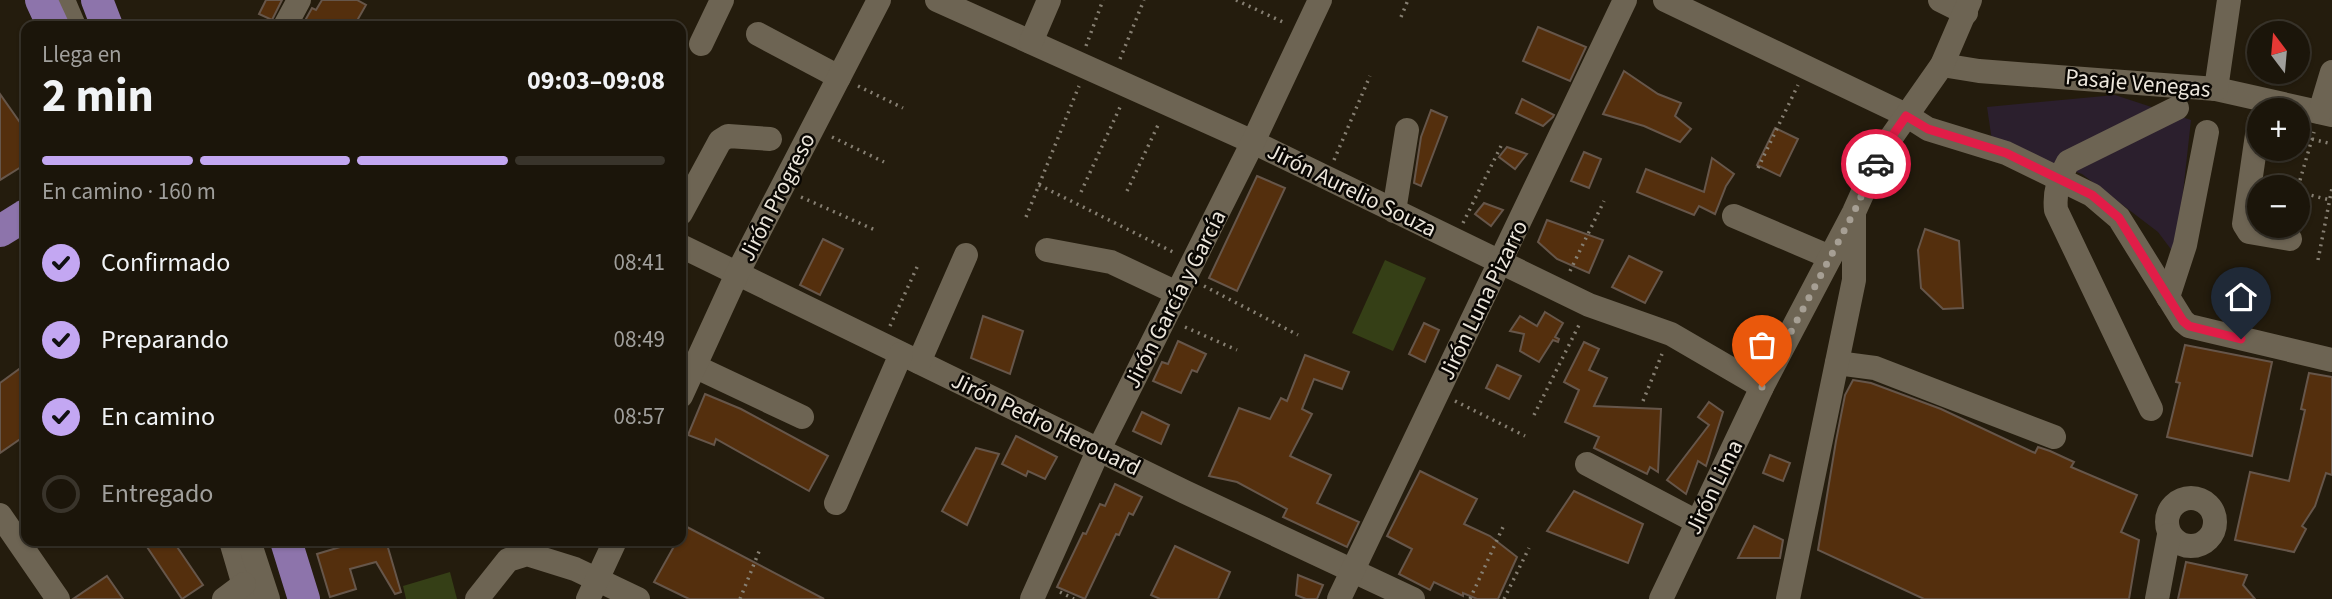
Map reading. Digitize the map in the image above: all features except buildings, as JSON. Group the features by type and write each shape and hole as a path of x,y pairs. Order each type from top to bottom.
{"main road":[{"path":"41,0 51,21"},
{"path":"97,0 105,21"},
{"path":"118,0 124,21"},
{"path":"0,231 21,218"},
{"path":"288,546 304,599"}],"street":[{"path":"63,0 72,21"},
{"path":"78,0 86,21"},
{"path":"288,21 299,0"},
{"path":"701,44 722,0"},
{"name":"Jirón Progreso","path":"686,384 737,274 879,0"},
{"name":"Jirón Aurelio Souza","path":"937,0 1253,142 1560,292 1671,334 1762,387"},
{"path":"1031,42 1049,0"},
{"name":"Jirón García y García","path":"1032,599 1099,449 1253,142 1320,0"},
{"name":"Jirón Luna Pizarro","path":"1339,599 1625,0"},
{"path":"1665,0 1928,129 2006,153 2092,195 2119,218 2183,321 2195,328 2332,360"},
{"path":"1940,0 1968,6"},
{"path":"2216,89 2229,0"},
{"name":"Jirón Lima","path":"1661,599 1762,387 1854,212 1881,152 1942,65 1968,6"},
{"path":"758,34 839,77"},
{"name":"Pasaje Venegas","path":"1942,65 1979,71 2216,89 2247,103"},
{"path":"2326,113 2332,72"},
{"path":"2151,409 2056,210 2055,194 2068,162 2177,108"},
{"path":"1394,211 1408,130"},
{"path":"2168,297 2185,245 2207,132"},
{"path":"686,205 720,141 728,136 770,139"},
{"path":"2253,161 2244,224 2249,232 2290,239"},
{"path":"1788,599 1854,281 1854,212"},
{"path":"1734,216 1830,257"},
{"name":"Jirón Pedro Herouard","path":"686,248 1185,492 1413,599"},
{"path":"1047,250 1185,278"},
{"path":"836,503 900,353 965,255"},
{"path":"1837,362 1875,368 2054,437"},
{"path":"694,366 802,417"},
{"path":"1587,464 1697,523"},
{"path":"0,515 21,545"},
{"path":"2157,599 2169,535"},
{"path":"21,546 58,599"},
{"path":"224,599 246,592 232,546"},
{"path":"251,546 268,599"},
{"path":"276,546 295,599"},
{"path":"592,589 613,546"},
{"path":"477,599 508,559 530,547 575,569 592,589 638,599"}],"path":[{"path":"1026,217 1083,66 1103,0"},
{"path":"1081,192 1120,83 1144,0"},
{"path":"1236,0 1305,33"},
{"path":"1401,17 1408,0"},
{"path":"1758,168 1806,67"},
{"path":"1326,178 1370,76"},
{"path":"839,77 903,108"},
{"path":"1128,191 1167,104"},
{"path":"2302,175 2312,139 2326,113"},
{"path":"813,127 884,162"},
{"path":"2312,139 2332,144"},
{"path":"1454,241 1501,146"},
{"path":"1039,185 1185,278 1298,335"},
{"path":"781,188 875,230"},
{"path":"2318,260 2332,188"},
{"path":"2310,194 2330,200"},
{"path":"1560,292 1604,201"},
{"path":"900,353 918,265"},
{"path":"1534,415 1589,305"},
{"path":"1165,318 1237,350"},
{"path":"1643,401 1671,334"},
{"path":"1438,393 1525,436"},
{"path":"1470,599 1503,527"},
{"path":"1504,599 1529,548"},
{"path":"740,599 760,549"}],"shaded area":[{"path":"2115,95 2191,120 2176,256 2158,232 2082,174 1992,141 1987,107"}],"green space":[{"path":"1385,260 1426,278 1393,351 1352,333"},
{"path":"450,572 457,599 406,599 403,586"}],"way so far":[{"path":"1762,387 1854,212 1876,164"}],"route":[{"path":"1876,164 1881,152 1906,116 1928,129 2006,153 2092,195 2119,218 2183,321 2189,326 2241,339"}]}
